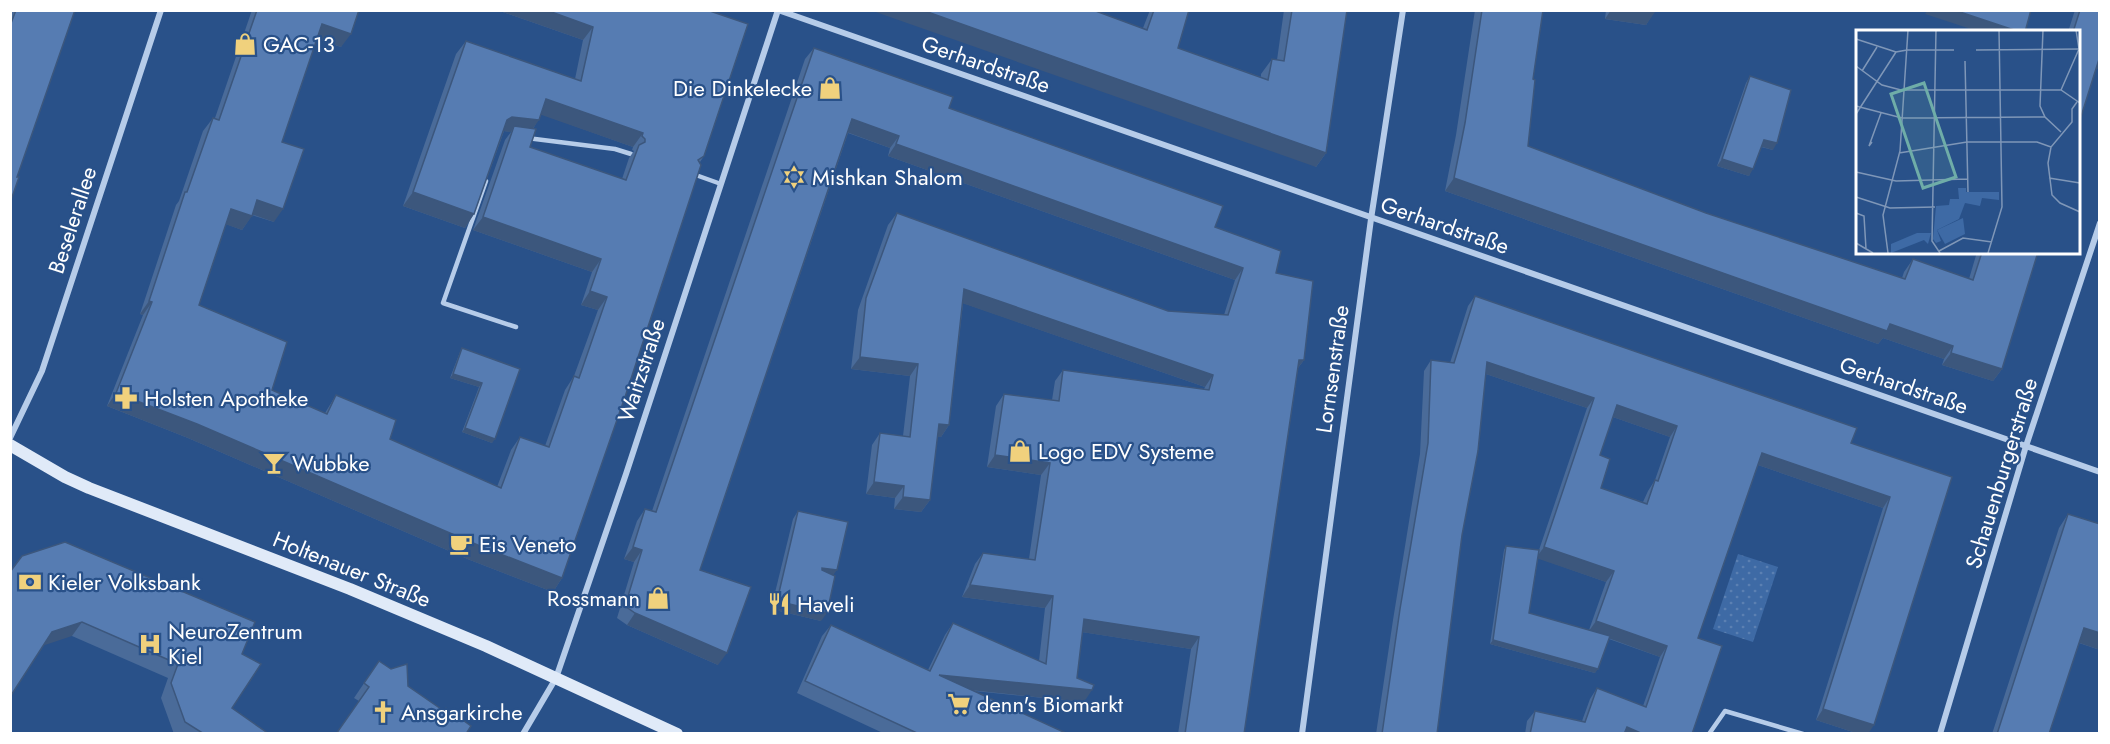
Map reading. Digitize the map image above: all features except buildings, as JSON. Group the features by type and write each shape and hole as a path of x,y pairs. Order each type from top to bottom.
{"main road":[{"name":"Holtenauer Straße","path":"10,446 89,488 486,646 677,734"}],"street":[{"name":"Beselerallee","path":"10,438 42,370 161,10"},
{"name":"Waitzstraße","path":"523,734 556,678 630,464 778,10"},
{"name":"Gerhardstraße","path":"778,10 2100,472"},
{"name":"Lornsenstraße","path":"1302,734 1371,219 1403,10"},
{"name":"Schauenburgerstraße","path":"1940,734 2026,446 2100,224"}],"lane":[{"path":"524,138 615,148 631,154"},
{"path":"693,174 721,184"},
{"path":"487,179 444,303 516,327"},
{"path":"1708,734 1725,711 1803,734"}],"shaded area":[{"path":"1738,554 1778,567 1753,642 1713,629"}],"place":[{"name":"GAC-13","path":"245,44"},
{"name":"Die Dinkelecke","path":"830,88"},
{"name":"Mishkan Shalom","path":"794,177"},
{"name":"Holsten Apotheke","path":"126,398"},
{"name":"Logo EDV Systeme","path":"1020,451"},
{"name":"Wubbke","path":"274,463"},
{"name":"Eis Veneto","path":"461,544"},
{"name":"Kieler Volksbank","path":"30,582"},
{"name":"Rossmann","path":"658,598"},
{"name":"Haveli","path":"779,604"},
{"name":"NeuroZentrum Kiel","path":"150,644"},
{"name":"denn's Biomarkt","path":"959,704"},
{"name":"Ansgarkirche","path":"383,712"}]}
